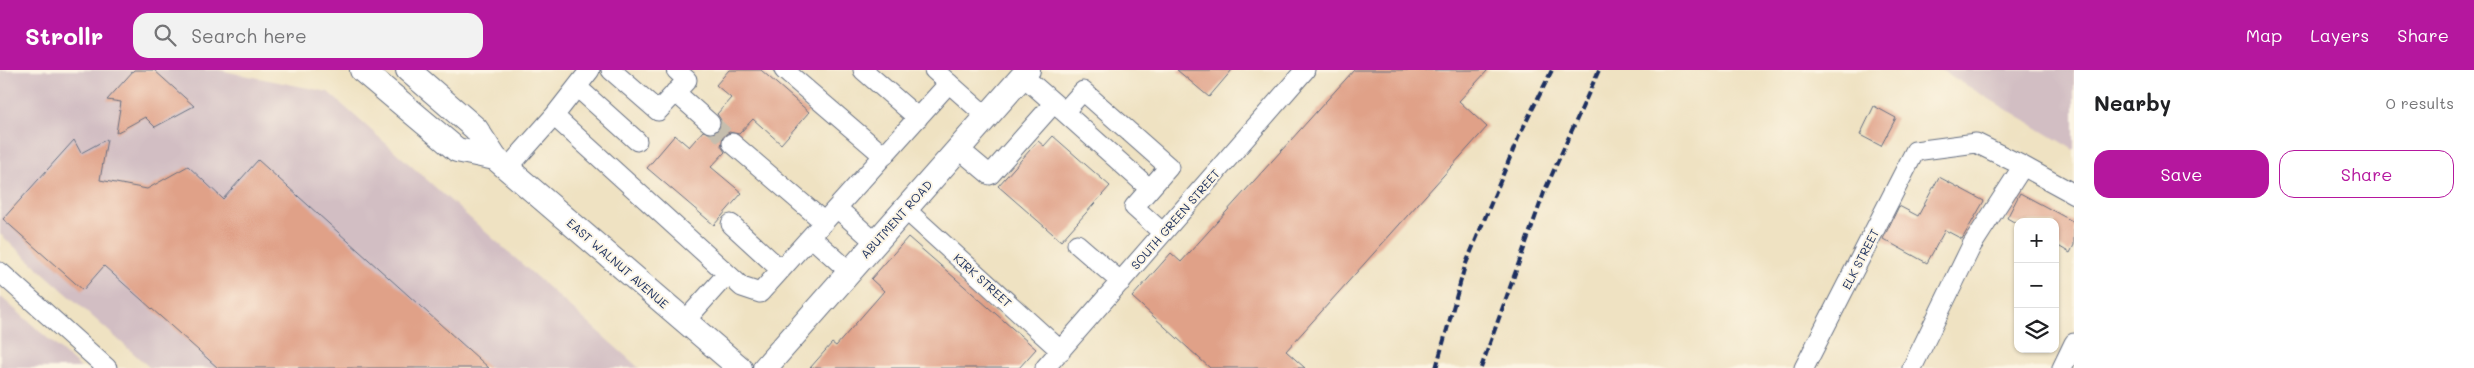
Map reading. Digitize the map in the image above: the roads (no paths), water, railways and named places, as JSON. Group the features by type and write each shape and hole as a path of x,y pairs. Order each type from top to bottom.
{"main road":[{"name":"EAST WALNUT AVENUE","path":"362,70 457,150 501,163"},
{"name":"EAST WALNUT AVENUE","path":"408,70 476,129 501,163 740,368"},
{"name":"ABUTMENT ROAD","path":"765,368 1026,73"}],"street":[{"path":"501,163 554,116 590,70"},
{"path":"611,70 658,111 687,80 676,70"},
{"path":"784,70 884,156"},
{"path":"863,70 918,118"},
{"path":"934,70 987,117"},
{"name":"SOUTH GREEN STREET","path":"1045,368 1305,70"},
{"path":"1026,73 1059,107 1150,189"},
{"path":"554,116 742,287 760,293 949,83"},
{"path":"577,87 638,141"},
{"path":"959,149 990,175 1059,107 1084,91 1169,167 1134,207 1163,233"},
{"path":"675,92 710,123"},
{"path":"732,143 824,222"},
{"name":"ELK STREET","path":"1804,368 1915,150 1976,143 2023,166"},
{"path":"1912,368 1972,245 2023,166 2074,194"},
{"path":"837,208 875,242"},
{"name":"KIRK STREET","path":"905,209 1061,351"},
{"path":"731,224 781,270"},
{"path":"811,237 850,272"},
{"path":"1077,244 1121,282"},
{"path":"0,272 107,368"},
{"path":"685,321 727,274"},
{"path":"2062,368 2074,344"}],"tunnel":[{"path":"710,123 732,143"}],"railway":[{"path":"1436,368 1465,266 1519,136 1552,70"},
{"path":"1481,368 1545,190 1599,70"}]}
